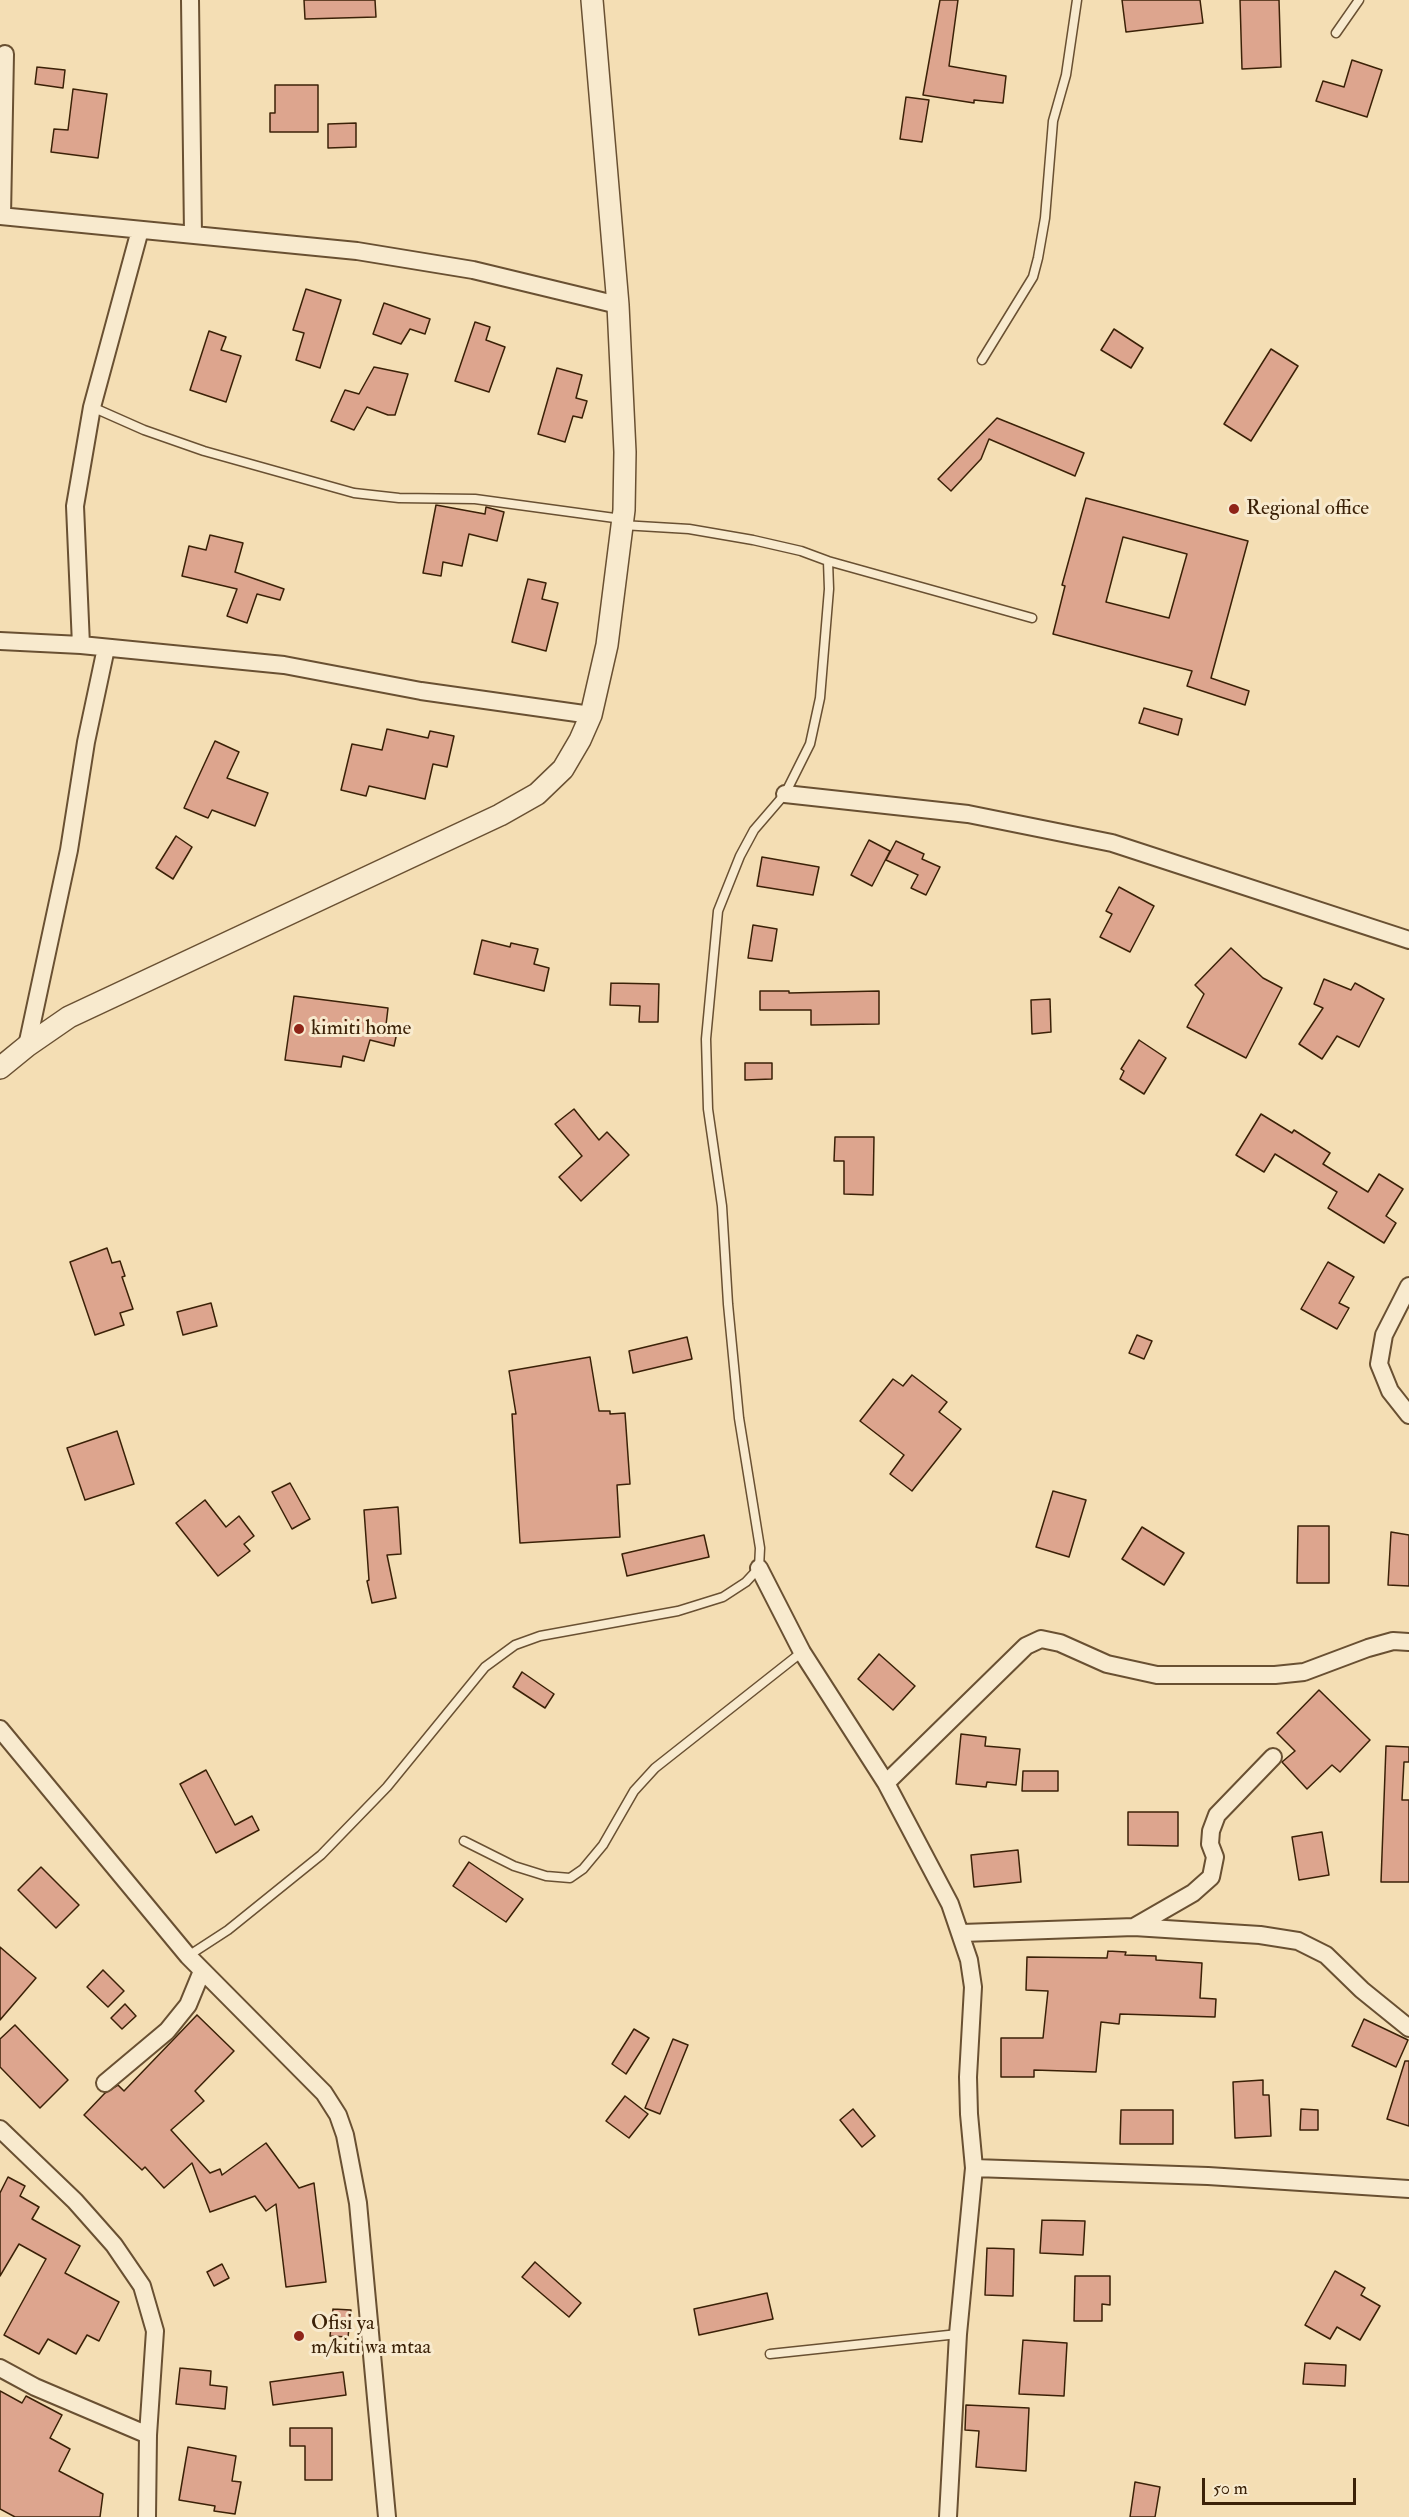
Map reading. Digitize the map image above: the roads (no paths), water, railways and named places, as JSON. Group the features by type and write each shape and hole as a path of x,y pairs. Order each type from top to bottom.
{"street":[{"path":"190,0 193,234"},
{"path":"0,1068 69,1017 500,815 537,794 563,769 580,740 591,715 607,645 622,522 625,452 618,305 592,0"},
{"path":"4,54 1,216 357,251 450,267 618,305"},
{"path":"81,645 75,506 92,407 140,230"},
{"path":"0,641 81,645 284,665 421,691 591,715"},
{"path":"27,1046 69,850 86,742 106,648"},
{"path":"785,794 968,814 1112,843 1409,940"},
{"path":"1409,1286 1384,1335 1379,1364 1390,1391 1409,1415"},
{"path":"759,1568 802,1652 886,1783 950,1904 962,1933 973,1987 968,2078 974,2168 958,2334 948,2517"},
{"path":"886,1783 1026,1646 1041,1639 1060,1643 1107,1664 1157,1675 1275,1675 1304,1672 1368,1648 1393,1641 1409,1642"},
{"path":"0,1729 188,1956 324,2093 338,2115 345,2135 358,2203 387,2517"},
{"path":"1134,1927 1193,1893 1211,1877 1215,1857 1210,1844 1211,1831 1217,1815 1273,1757"},
{"path":"962,1933 1134,1927 1260,1935 1298,1941 1326,1955 1362,1990 1409,2028"},
{"path":"105,2083 167,2031 188,2005 202,1971"},
{"path":"0,2129 75,2201 114,2245 142,2286 154,2331 148,2435 147,2517"},
{"path":"974,2168 1208,2176 1409,2189"},
{"path":"0,2368 35,2387 148,2435"}],"lane":[{"path":"982,360 1033,277 1045,218 1053,121 1066,75 1077,0"},
{"path":"1336,33 1359,0"},
{"path":"92,407 144,430 204,451 354,493 399,498 475,499 742,538 801,551 828,561 1032,618"},
{"path":"188,1956 228,1930 321,1855 387,1787 485,1667 515,1645 540,1636 678,1611 723,1597 746,1582 759,1568 760,1548 739,1418 728,1304 722,1206 708,1109 706,1039 710,976 718,911 740,856 754,830 785,794 810,744 820,699 829,589 828,561"},
{"path":"464,1841 514,1866 546,1876 570,1878 583,1869 603,1845 634,1791 656,1768 802,1652"},
{"path":"770,2354 958,2334"}],"place":[{"name":"Regional office","path":"1234,509"},
{"name":"kimiti home","path":"299,1029"},
{"name":"Ofisi ya m/kiti wa mtaa","path":"299,2336"}]}
